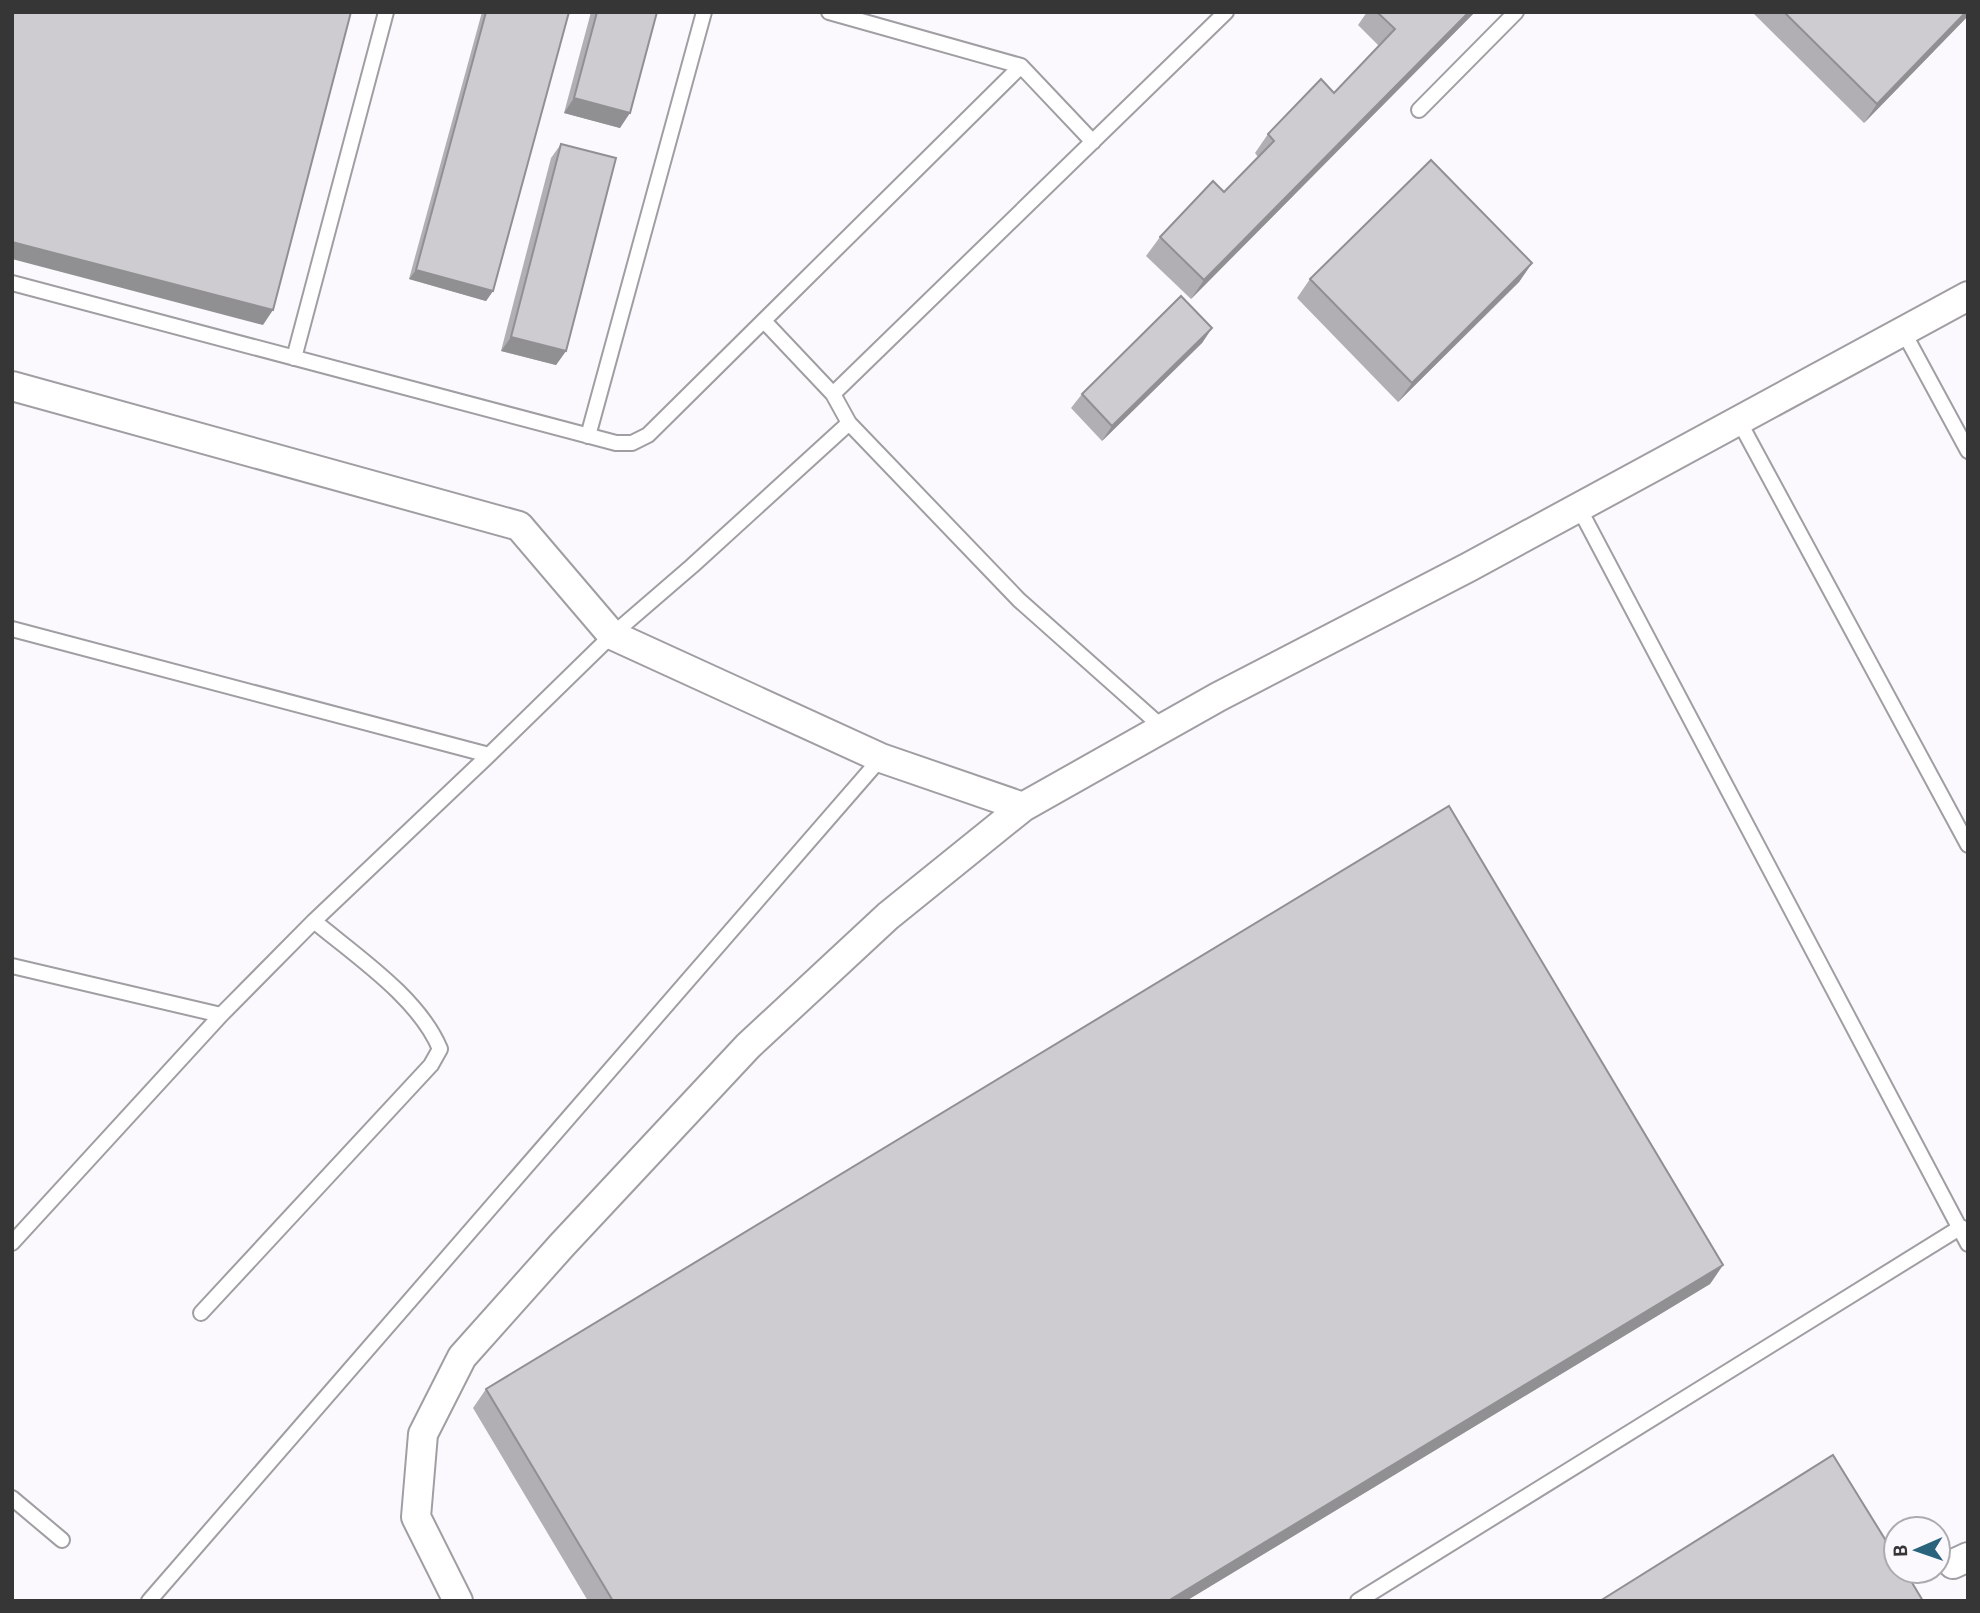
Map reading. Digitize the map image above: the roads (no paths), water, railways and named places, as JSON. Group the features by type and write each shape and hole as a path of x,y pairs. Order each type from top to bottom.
{"street":[{"path":"458,1601 416,1517 423,1434 462,1357 562,1245 748,1046 888,916 1023,807 1163,728 1579,508 1968,296"},
{"path":"12,386 519,526 612,635 881,758 1023,807"}],"lane":[{"path":"294,358 386,12"},
{"path":"588,436 704,12"},
{"path":"829,12 1021,66 1093,142"},
{"path":"833,394 1226,12"},
{"path":"1419,110 1516,12"},
{"path":"12,283 624,444 640,440 1021,66"},
{"path":"764,321 833,394 849,423 1018,600 1163,728"},
{"path":"1903,331 1968,451"},
{"path":"1739,421 1968,845"},
{"path":"12,1243 221,1016 314,921 612,635 849,423"},
{"path":"1579,508 1968,1244"},
{"path":"12,629 489,755"},
{"path":"149,1601 881,758"},
{"path":"201,1313 431,1065 440,1049 433,1032 408,1001 314,921"},
{"path":"12,966 221,1016"},
{"path":"1358,1601 1961,1227"},
{"path":"12,1498 62,1539"}]}
